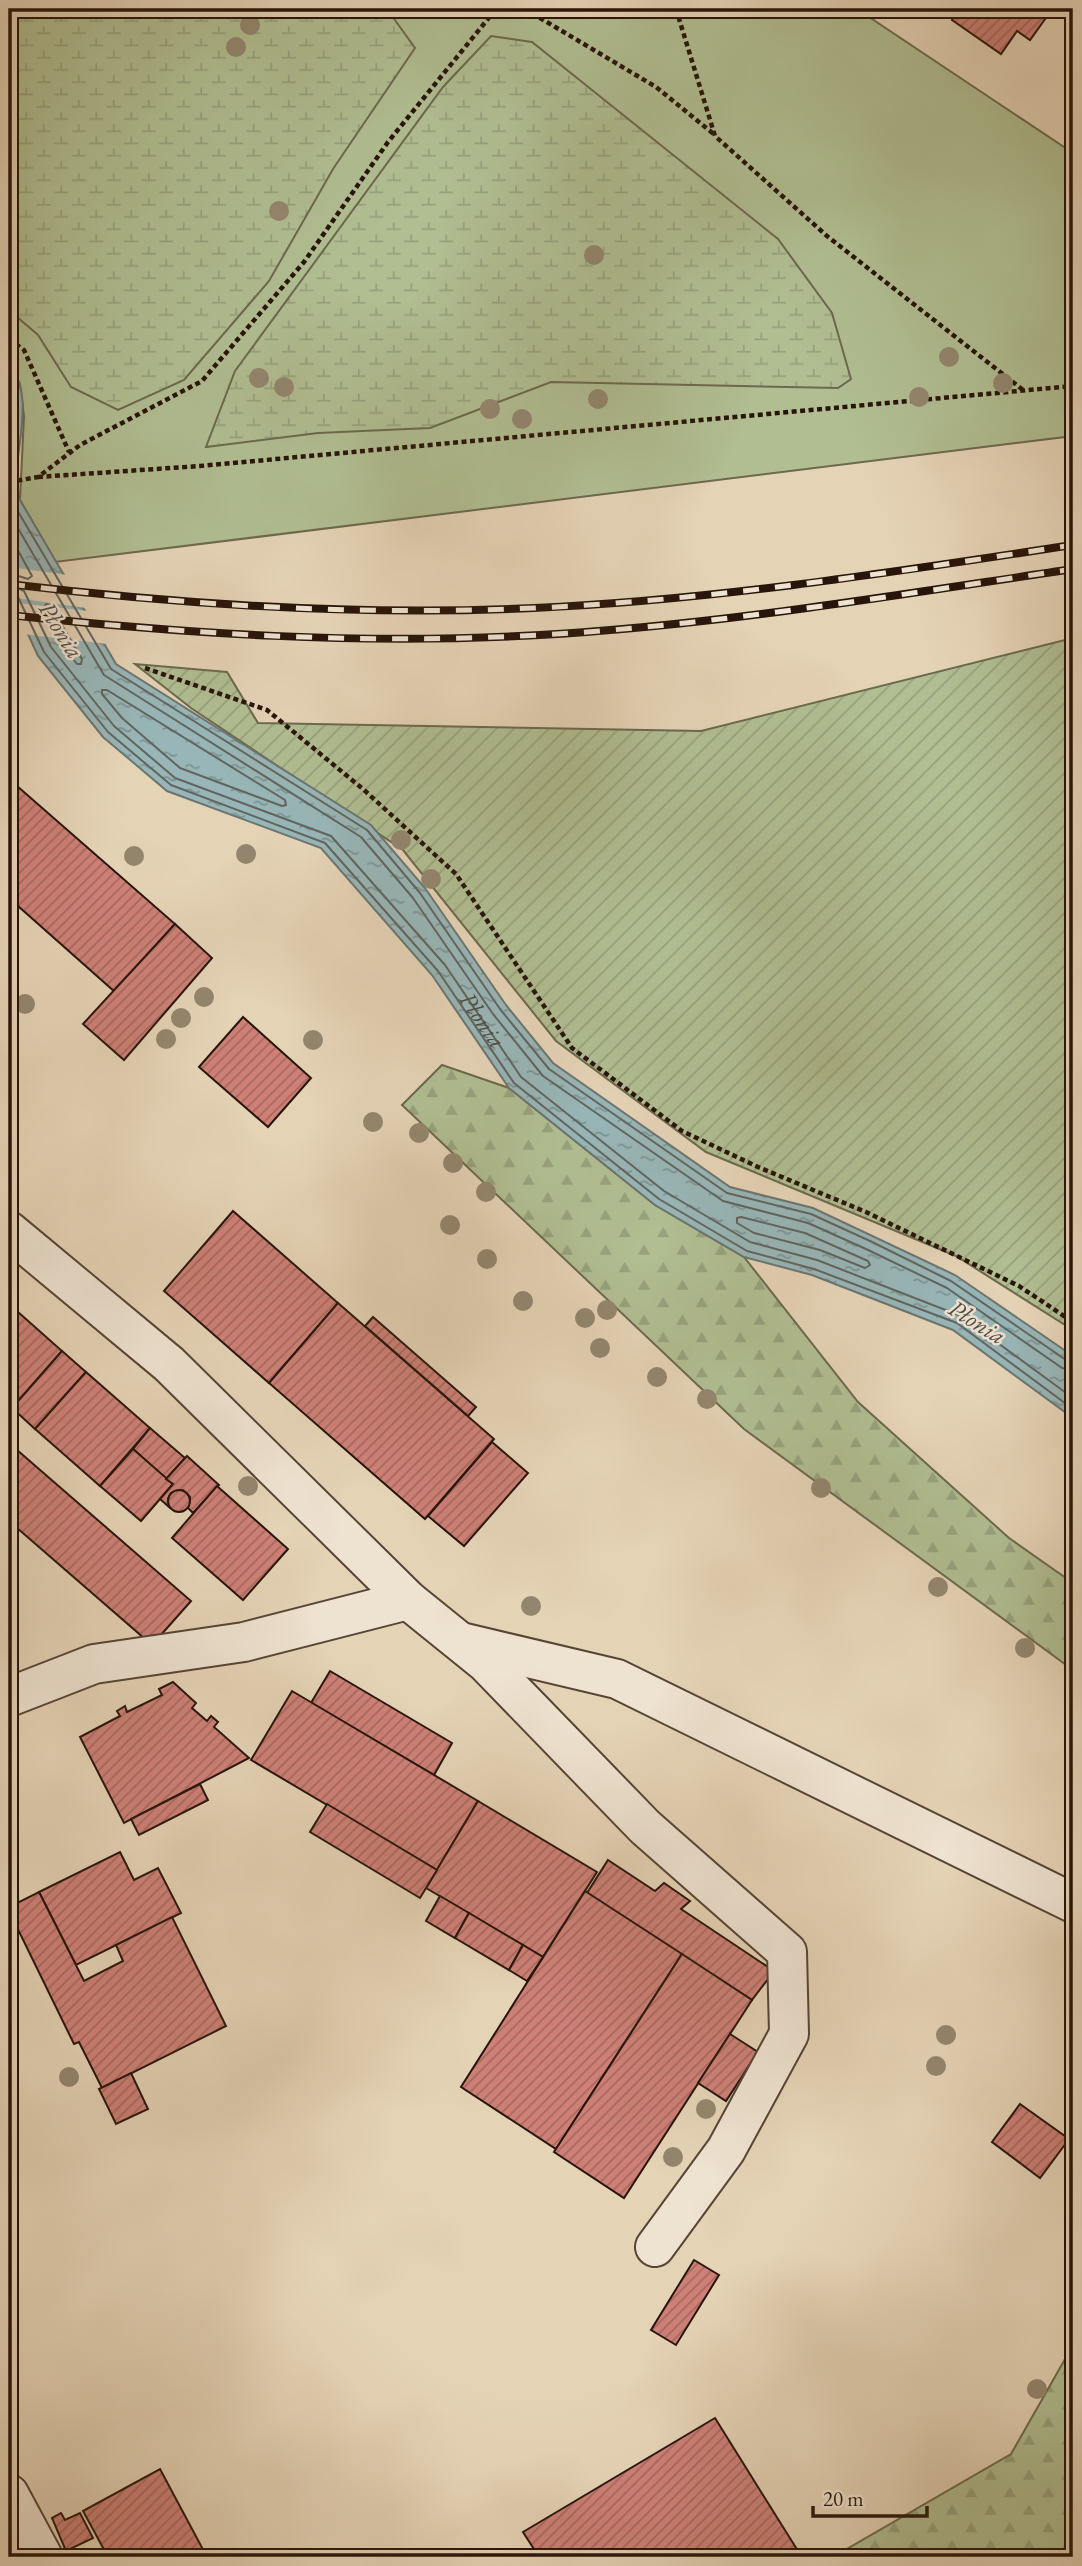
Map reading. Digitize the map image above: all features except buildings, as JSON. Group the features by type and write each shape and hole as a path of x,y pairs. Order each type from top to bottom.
{"lane":[{"path":"9,1231 169,1364 408,1600 486,1663 645,1828 787,1952 789,2034 726,2150 655,2247"},
{"path":"9,1697 94,1664 244,1642 408,1600"},
{"path":"459,1642 617,1679 1073,1903"},
{"path":"9,2494 43,2557"}],"path":[{"path":"38,477 69,452 202,381 304,262 388,142 496,9"},
{"path":"525,9 656,87 827,236 1023,390"},
{"path":"676,9 715,136"},
{"path":"9,339 24,350 69,452"},
{"path":"9,482 38,477 200,466 1073,386"},
{"path":"145,668 267,710 363,789 456,874 572,1048 682,1130 758,1167 866,1212 1007,1280 1073,1322"}],"green space":[{"path":"9,9 857,9 1073,153 1073,436 55,562 20,500 24,416 20,384 9,363"},
{"path":"9,9 387,9 415,48 333,169 269,281 184,380 118,410 71,387 38,335 9,310"},
{"path":"491,36 532,42 778,239 832,313 851,379 838,388 551,382 430,428 318,433 206,447 235,371 443,87"},
{"path":"1073,638 1073,1330 956,1256 706,1152 556,1041 403,850 191,708 135,664 227,672 258,723 701,731"},
{"path":"442,1065 509,1088 655,1205 744,1257 858,1402 1009,1538 1073,1583 1073,1670 744,1429 402,1105"},
{"path":"1073,2345 1073,2557 833,2557 1011,2454"}],"water":[{"name":"Płonia","path":"9,363 16,375 22,400 17,471 20,500 116,664 371,825 425,888 506,1005 553,1063 730,1187 813,1208 955,1275 1073,1356 1073,1418 953,1330 812,1275 744,1257 655,1205 509,1088 432,975 321,848 167,791 103,737 38,656 9,593"}],"pier":[{"path":"9,567 67,575 86,608 9,597"},
{"path":"9,602 88,611 107,644 23,634"}],"railway":[{"path":"9,584 140,598 271,607 402,611 534,608 737,592 1073,545"},
{"path":"9,615 142,628 274,636 473,638 607,630 741,617 1073,569"}]}
